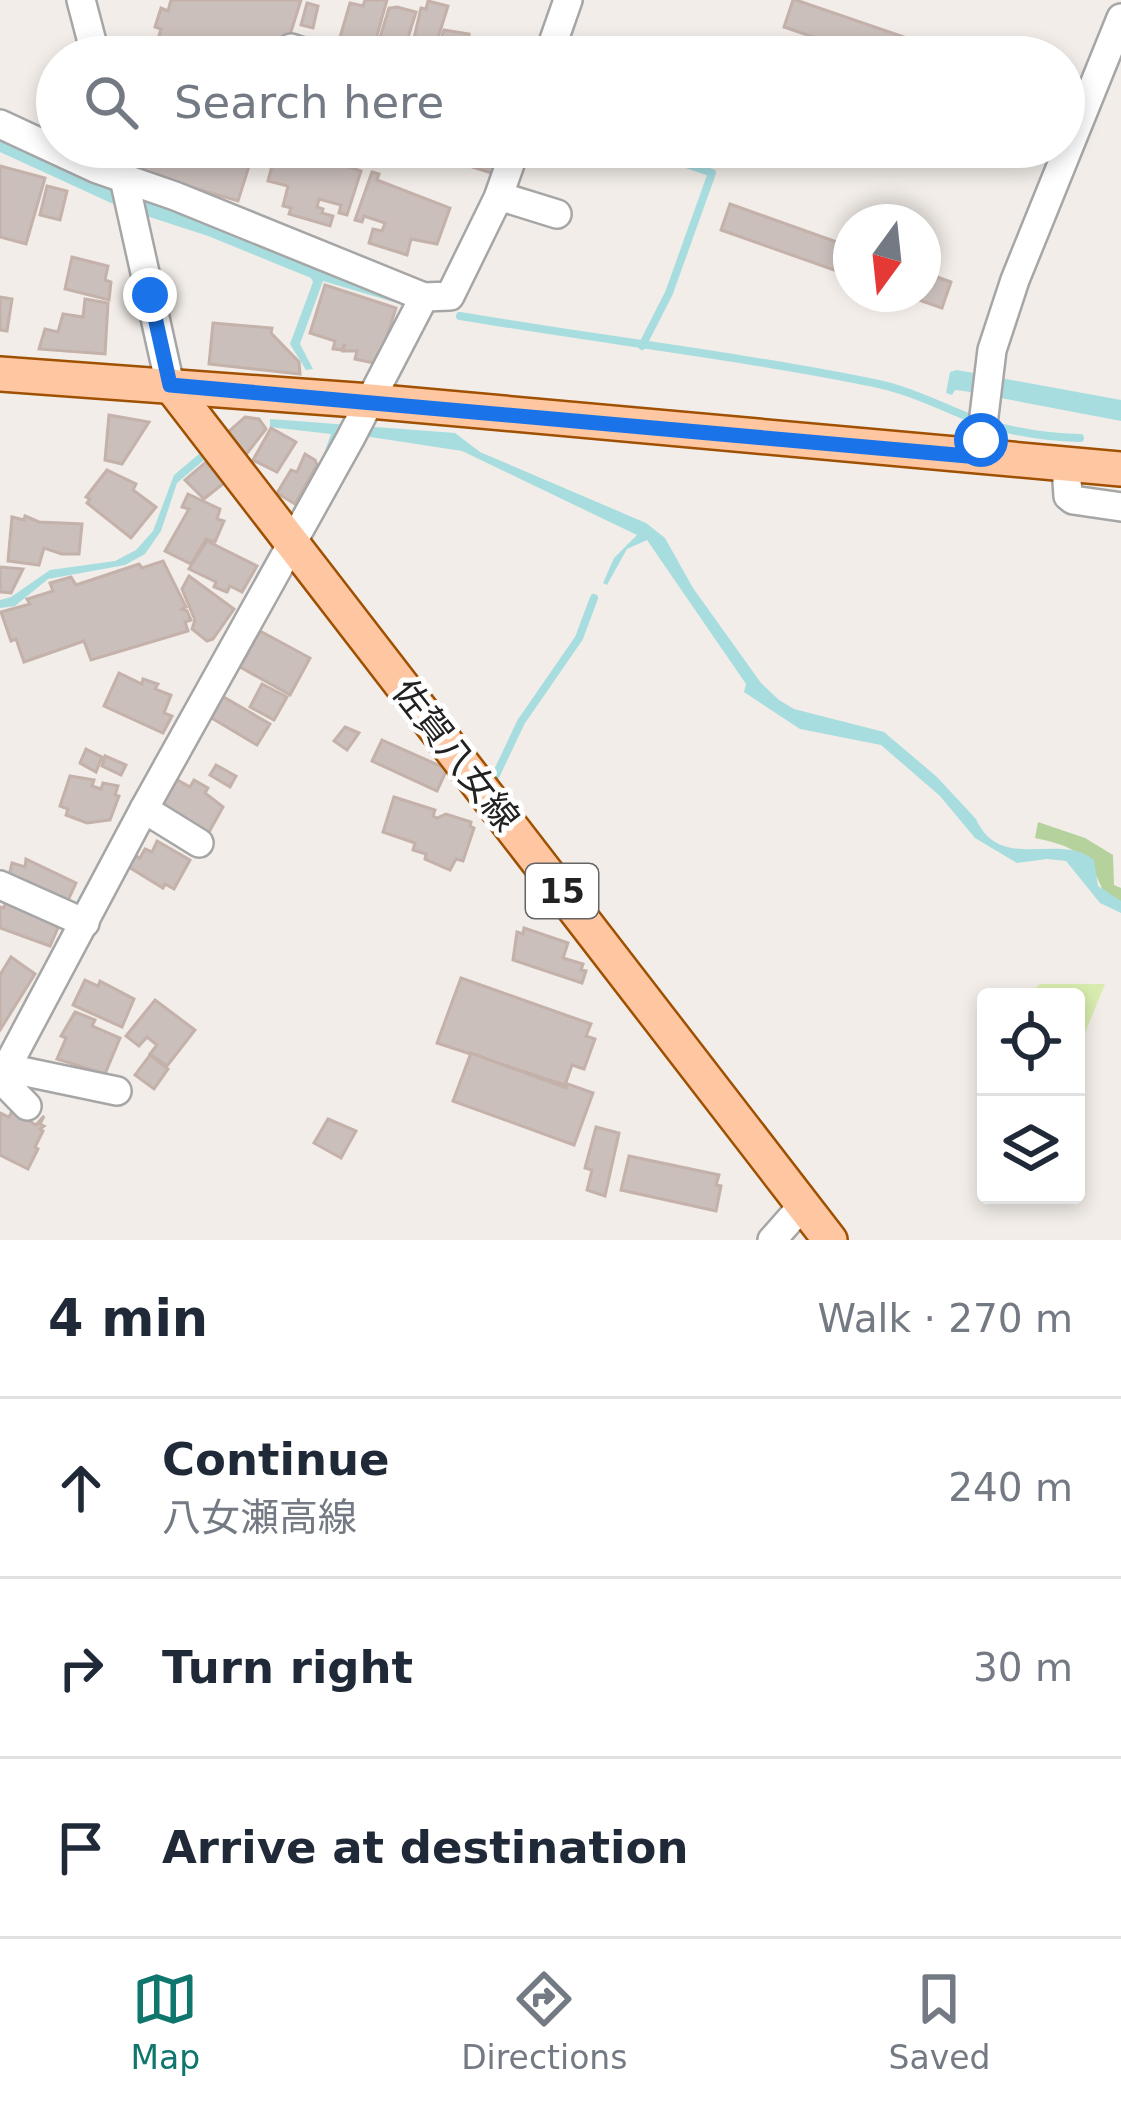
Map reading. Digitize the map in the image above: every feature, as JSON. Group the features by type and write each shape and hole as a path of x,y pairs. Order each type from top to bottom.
{"main road":[{"path":"0,374 170,385 360,420 980,445 1121,469"},
{"name":"佐賀八女線","path":"170,385 830,1240"}],"street":[{"path":"81,0 90,36"},
{"path":"555,36 568,0"},
{"path":"1085,119 1115,50 1121,18"},
{"path":"0,124 36,141"},
{"path":"95,168 424,297 450,296 509,168"},
{"path":"122,168 170,385"},
{"path":"980,445 990,370 1015,280 1064,168"},
{"path":"499,196 557,214"},
{"path":"2,1076 47,969 85,923 164,750 290,544 424,297"},
{"path":"1067,481 1073,500 1121,507"},
{"path":"146,790 199,843"},
{"path":"0,885 85,923"},
{"path":"2,1076 117,1091"},
{"path":"2,1076 27,1106"},
{"path":"772,1240 803,1205"}],"green space":[{"path":"1038,822 1085,838 1113,855 1121,907 1107,900 1082,857 1035,838"},
{"path":"1040,984 1105,984 1085,1033 1085,988 1036,988"}],"water":[{"path":"0,129 36,144 36,168 95,168 400,294 397,303 323,281 300,344 313,369 306,370 290,344 311,278 208,236 122,208 0,152"},
{"path":"950,372 1121,400 1121,421 964,391 946,393"},
{"path":"270,419 455,433 480,452 646,523 665,538 693,588 761,683 779,700 794,709 884,732 937,777 1000,845 1064,849 1094,860 1098,886 1121,901 1121,913 1100,903 1066,861 1017,863 975,838 940,796 881,745 800,729 744,692 746,684 647,540 627,549 607,585 603,583 614,558 637,535 462,451 351,434 303,517 294,510 318,470 331,434 270,427"},
{"path":"199,454 204,460 177,483 161,531 145,554 125,565 48,579 15,606 0,608 0,600 50,570 115,561 136,550 153,531 174,475"},
{"path":"269,552 278,559 84,911 74,906"}],"building":[{"path":"171,0 301,0 290,36 159,36 161,29 155,27 161,8 168,11"},
{"path":"365,0 387,0 377,36 340,36 350,3 363,6"},
{"path":"796,0 901,36 810,36 784,27"},
{"path":"428,1 448,6 439,36 415,36 421,8 426,9"},
{"path":"307,3 318,6 313,28 301,25"},
{"path":"389,8 416,12 409,36 380,36"},
{"path":"444,30 469,34 469,36 442,36"},
{"path":"0,166 45,178 26,244 0,237"},
{"path":"144,168 248,168 238,201 143,173"},
{"path":"271,168 361,171 347,215 339,213 341,205 319,199 317,207 333,216 330,226 289,214 291,208 283,206 288,186 268,181"},
{"path":"372,172 379,174 377,180 450,208 437,244 411,239 407,255 369,243 373,229 382,231 385,223 364,216 362,222 355,220"},
{"path":"47,186 67,191 60,220 40,215"},
{"path":"730,204 833,241 833,270 721,230"},
{"path":"72,257 108,266 109,300 65,289"},
{"path":"941,278 951,282 941,308"},
{"path":"325,285 396,308 380,358 374,363 355,359 357,351 343,351 345,344 341,350 333,349 335,341 310,333"},
{"path":"0,297 12,299 7,331 0,330"},
{"path":"85,299 108,303 105,354 39,349 45,329 58,332 63,314 83,317"},
{"path":"213,323 272,328 271,333 299,362 300,374 209,364"},
{"path":"109,415 149,422 122,464 105,460"},
{"path":"245,417 259,419 266,429 245,456 226,434"},
{"path":"271,428 296,442 277,472 253,460"},
{"path":"305,454 317,465 295,504 277,493 291,470 297,472"},
{"path":"206,462 224,483 204,499 185,480"},
{"path":"107,470 136,484 133,490 156,507 131,538 87,503 90,499 86,497"},
{"path":"188,494 220,509 217,519 224,521 215,542 206,539 191,564 165,551 189,509 182,507"},
{"path":"25,516 39,522 82,524 79,554 44,548 39,565 8,561 12,517 24,520"},
{"path":"207,541 257,566 242,592 230,586 227,592 214,587 216,582 189,569"},
{"path":"163,561 191,620 185,622 188,631 91,660 84,641 24,662 1,612 53,591 50,583 71,577 76,585"},
{"path":"0,567 23,569 11,593 0,592"},
{"path":"189,576 234,609 207,641 192,629 195,620 182,589"},
{"path":"260,631 310,658 290,695 240,667"},
{"path":"119,673 142,684 143,679 158,684 155,689 171,695 164,713 172,716 163,733 104,706"},
{"path":"262,684 287,697 274,720 250,707"},
{"path":"222,696 270,724 257,745 210,717"},
{"path":"345,727 359,733 347,750 334,741"},
{"path":"382,740 447,769 437,791 372,761"},
{"path":"86,749 102,757 96,772 80,763"},
{"path":"105,756 126,765 121,775 102,766"},
{"path":"216,765 236,776 230,787 210,775"},
{"path":"70,776 94,780 92,786 101,789 103,783 118,786 110,820 87,823 66,815 68,809 60,806"},
{"path":"174,778 190,787 194,780 208,788 205,793 223,807 204,841 160,811"},
{"path":"394,797 435,810 437,818 446,814 471,822 474,828 463,861 456,859 450,870 413,850 415,843 383,832"},
{"path":"157,841 190,860 174,889 165,884 163,888 127,866 133,855 140,858 145,849 152,852"},
{"path":"26,859 76,883 65,907 8,880 12,863 25,867"},
{"path":"6,900 60,923 50,946 0,928 0,907 4,908"},
{"path":"524,928 568,943 563,958 583,964 582,983 513,960 517,932 523,934"},
{"path":"11,957 35,974 0,1030 0,975"},
{"path":"461,978 591,1024 586,1036 595,1039 584,1069 572,1065 565,1085 437,1043"},
{"path":"85,980 98,986 100,981 134,999 122,1027 73,1005"},
{"path":"155,1000 195,1030 167,1066 150,1054 157,1045 147,1037 139,1046 126,1036"},
{"path":"75,1012 95,1020 92,1026 120,1038 105,1074 57,1059 66,1038 61,1036"},
{"path":"471,1053 566,1088 568,1084 593,1093 574,1145 453,1101"},
{"path":"150,1055 168,1069 154,1089 135,1075"},
{"path":"12,1111 36,1125 44,1116 38,1149 28,1169 0,1155 0,1113 9,1117"},
{"path":"328,1119 356,1131 341,1158 314,1143"},
{"path":"596,1127 619,1133 605,1196 587,1190 592,1170 585,1168"},
{"path":"629,1156 719,1175 716,1211 621,1190"}],"waterway":[{"path":"642,346 669,293 712,173 698,168"},
{"path":"460,316 869,382 991,425 1080,438"},
{"path":"494,779 521,722 579,638 594,598"}],"route":[{"path":"150,295 170,385 979,457 981,440"}]}
